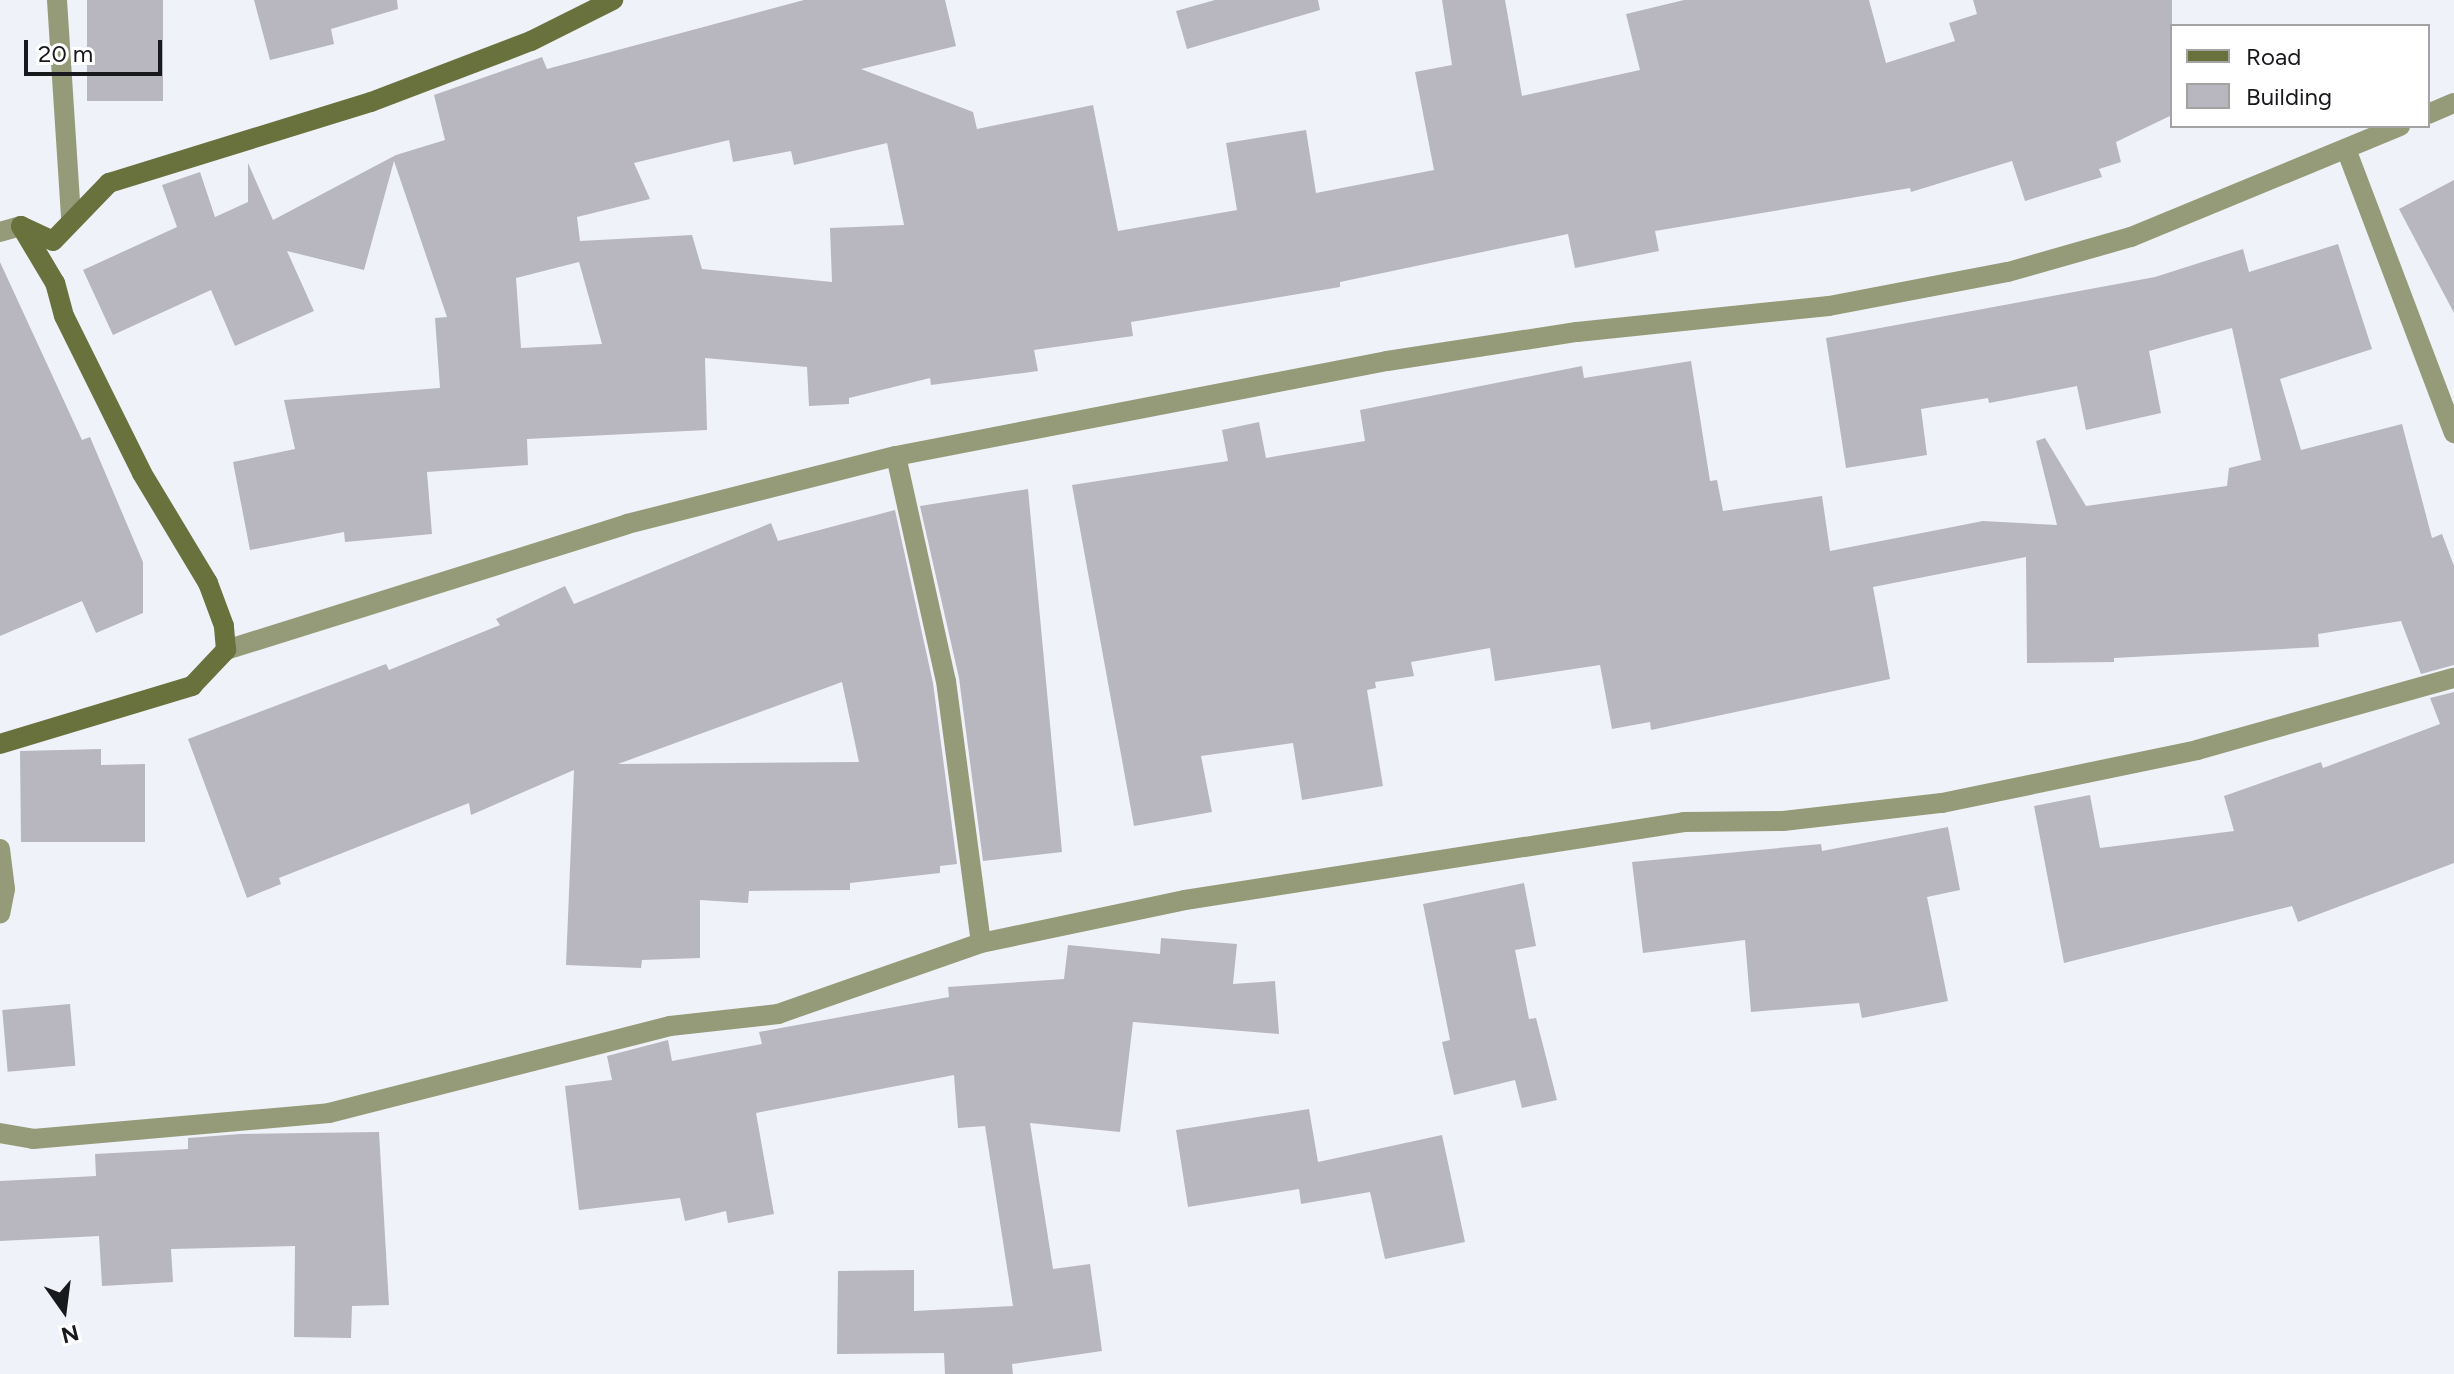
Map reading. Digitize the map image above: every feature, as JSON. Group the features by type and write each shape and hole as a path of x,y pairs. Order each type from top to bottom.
{"street":[{"path":"57,0 71,219"},
{"path":"0,232 21,226 53,241 109,183 371,102 531,41 613,0"},
{"path":"2430,113 2454,103"},
{"path":"0,744 192,686 226,650 627,524 896,456 1387,361 1577,332 1829,306 2008,272 2131,237 2395,128"},
{"path":"2346,149 2454,433"},
{"path":"21,226 55,283 64,316 142,473 208,583 224,626 226,650"},
{"path":"896,456 946,681 981,943"},
{"path":"0,1133 33,1139 329,1113 670,1026 778,1014 981,943 1185,900 1684,822 1783,821 1942,803 2197,750 2454,678"},
{"path":"0,849 5,889 0,914"}],"building":[{"path":"87,0 163,0 163,101 87,101"},
{"path":"254,0 397,0 398,9 331,29 334,44 270,60"},
{"path":"804,0 945,0 956,46 861,69 973,112 977,129 1093,105 1118,231 1237,210 1226,143 1306,130 1316,193 1434,170 1415,72 1452,65 1442,0 1505,0 1522,96 1640,70 1626,14 1684,0 1869,0 1886,63 1955,41 1949,23 1977,14 1973,0 2172,0 2170,116 2116,142 2121,162 2099,169 2102,177 2025,201 2012,161 1911,192 1910,188 1655,231 1659,251 1575,268 1568,234 1340,282 1340,287 1131,322 1133,336 1034,350 1038,371 931,385 930,378 849,398 849,404 809,406 807,367 705,358 707,430 527,439 528,465 427,472 432,534 345,542 344,532 250,550 233,462 295,449 284,400 440,388 435,318 447,317 394,161 364,270 287,251 314,311 235,346 211,290 113,335 83,270 177,227 162,185 200,172 215,217 248,202 248,163 273,220 396,155 445,140 434,95 542,57 547,69","holes":["729,140 733,162 791,151 794,165 887,143 904,225 830,228 832,282 702,269 692,235 580,241 577,217 650,199 634,163","579,262 602,344 521,348 516,278"]},
{"path":"1215,0 1318,0 1320,10 1187,49 1176,11"},
{"path":"2454,180 2454,313 2399,209"},
{"path":"2338,244 2372,349 2280,379 2301,450 2402,424 2432,538 2442,534 2454,566 2454,665 2421,674 2401,621 2318,634 2319,647 2114,658 2114,662 2027,663 2026,557 1873,587 1890,679 1651,730 1650,722 1612,729 1600,665 1495,681 1490,648 1411,662 1414,676 1375,682 1376,688 1367,690 1383,786 1302,800 1293,743 1201,756 1212,812 1134,826 1072,485 1228,461 1222,430 1259,422 1266,458 1365,441 1360,410 1582,366 1584,378 1691,361 1710,481 1717,480 1723,511 1822,496 1830,551 1983,521 2057,525 2036,441 2045,438 2086,506 2227,486 2229,468 2261,460 2232,328 2149,351 2161,413 2086,430 2077,386 1989,403 1988,398 1921,409 1927,455 1846,468 1826,338 2155,277 2243,249 2249,272"},
{"path":"0,262 82,440 90,437 143,562 143,613 96,633 82,601 0,636"},
{"path":"1028,489 1062,852 983,861 959,678 920,506"},
{"path":"895,510 933,683 957,864 940,866 940,873 850,883 850,890 749,891 748,903 700,900 700,958 642,960 641,968 566,965 574,770 471,815 469,803 279,878 281,884 247,898 188,739 386,664 389,670 500,625 496,619 565,586 574,604 771,523 778,541","holes":["842,682 859,762 618,764"]},
{"path":"2454,692 2454,863 2298,922 2292,906 2064,963 2034,806 2090,795 2100,848 2234,831 2224,796 2321,762 2323,768 2440,724 2430,698"},
{"path":"101,749 101,765 145,764 145,842 21,842 20,751"},
{"path":"1948,827 1960,890 1927,897 1948,1001 1862,1018 1859,1003 1751,1012 1745,940 1643,953 1632,862 1821,844 1822,851"},
{"path":"1524,883 1536,946 1515,950 1529,1019 1536,1018 1557,1100 1522,1108 1515,1080 1454,1095 1442,1042 1450,1040 1423,904"},
{"path":"1161,938 1237,944 1233,984 1275,981 1279,1034 1133,1022 1120,1132 1030,1123 1053,1269 1090,1264 1102,1351 1012,1364 1013,1374 945,1374 944,1353 837,1354 838,1271 914,1270 914,1311 1013,1306 985,1126 958,1128 954,1075 756,1113 774,1214 728,1223 726,1211 685,1221 680,1198 579,1210 565,1086 612,1080 607,1056 668,1040 672,1061 762,1044 759,1032 949,997 948,987 1064,979 1068,945 1160,954"},
{"path":"70,1004 75,1066 8,1072 2,1010"},
{"path":"1309,1109 1318,1162 1442,1135 1465,1242 1385,1259 1370,1192 1301,1204 1299,1189 1188,1207 1176,1130"},
{"path":"379,1132 389,1305 352,1306 351,1338 294,1337 295,1246 171,1249 173,1282 102,1286 99,1236 0,1241 0,1181 96,1176 95,1154 188,1149 188,1138"}]}
